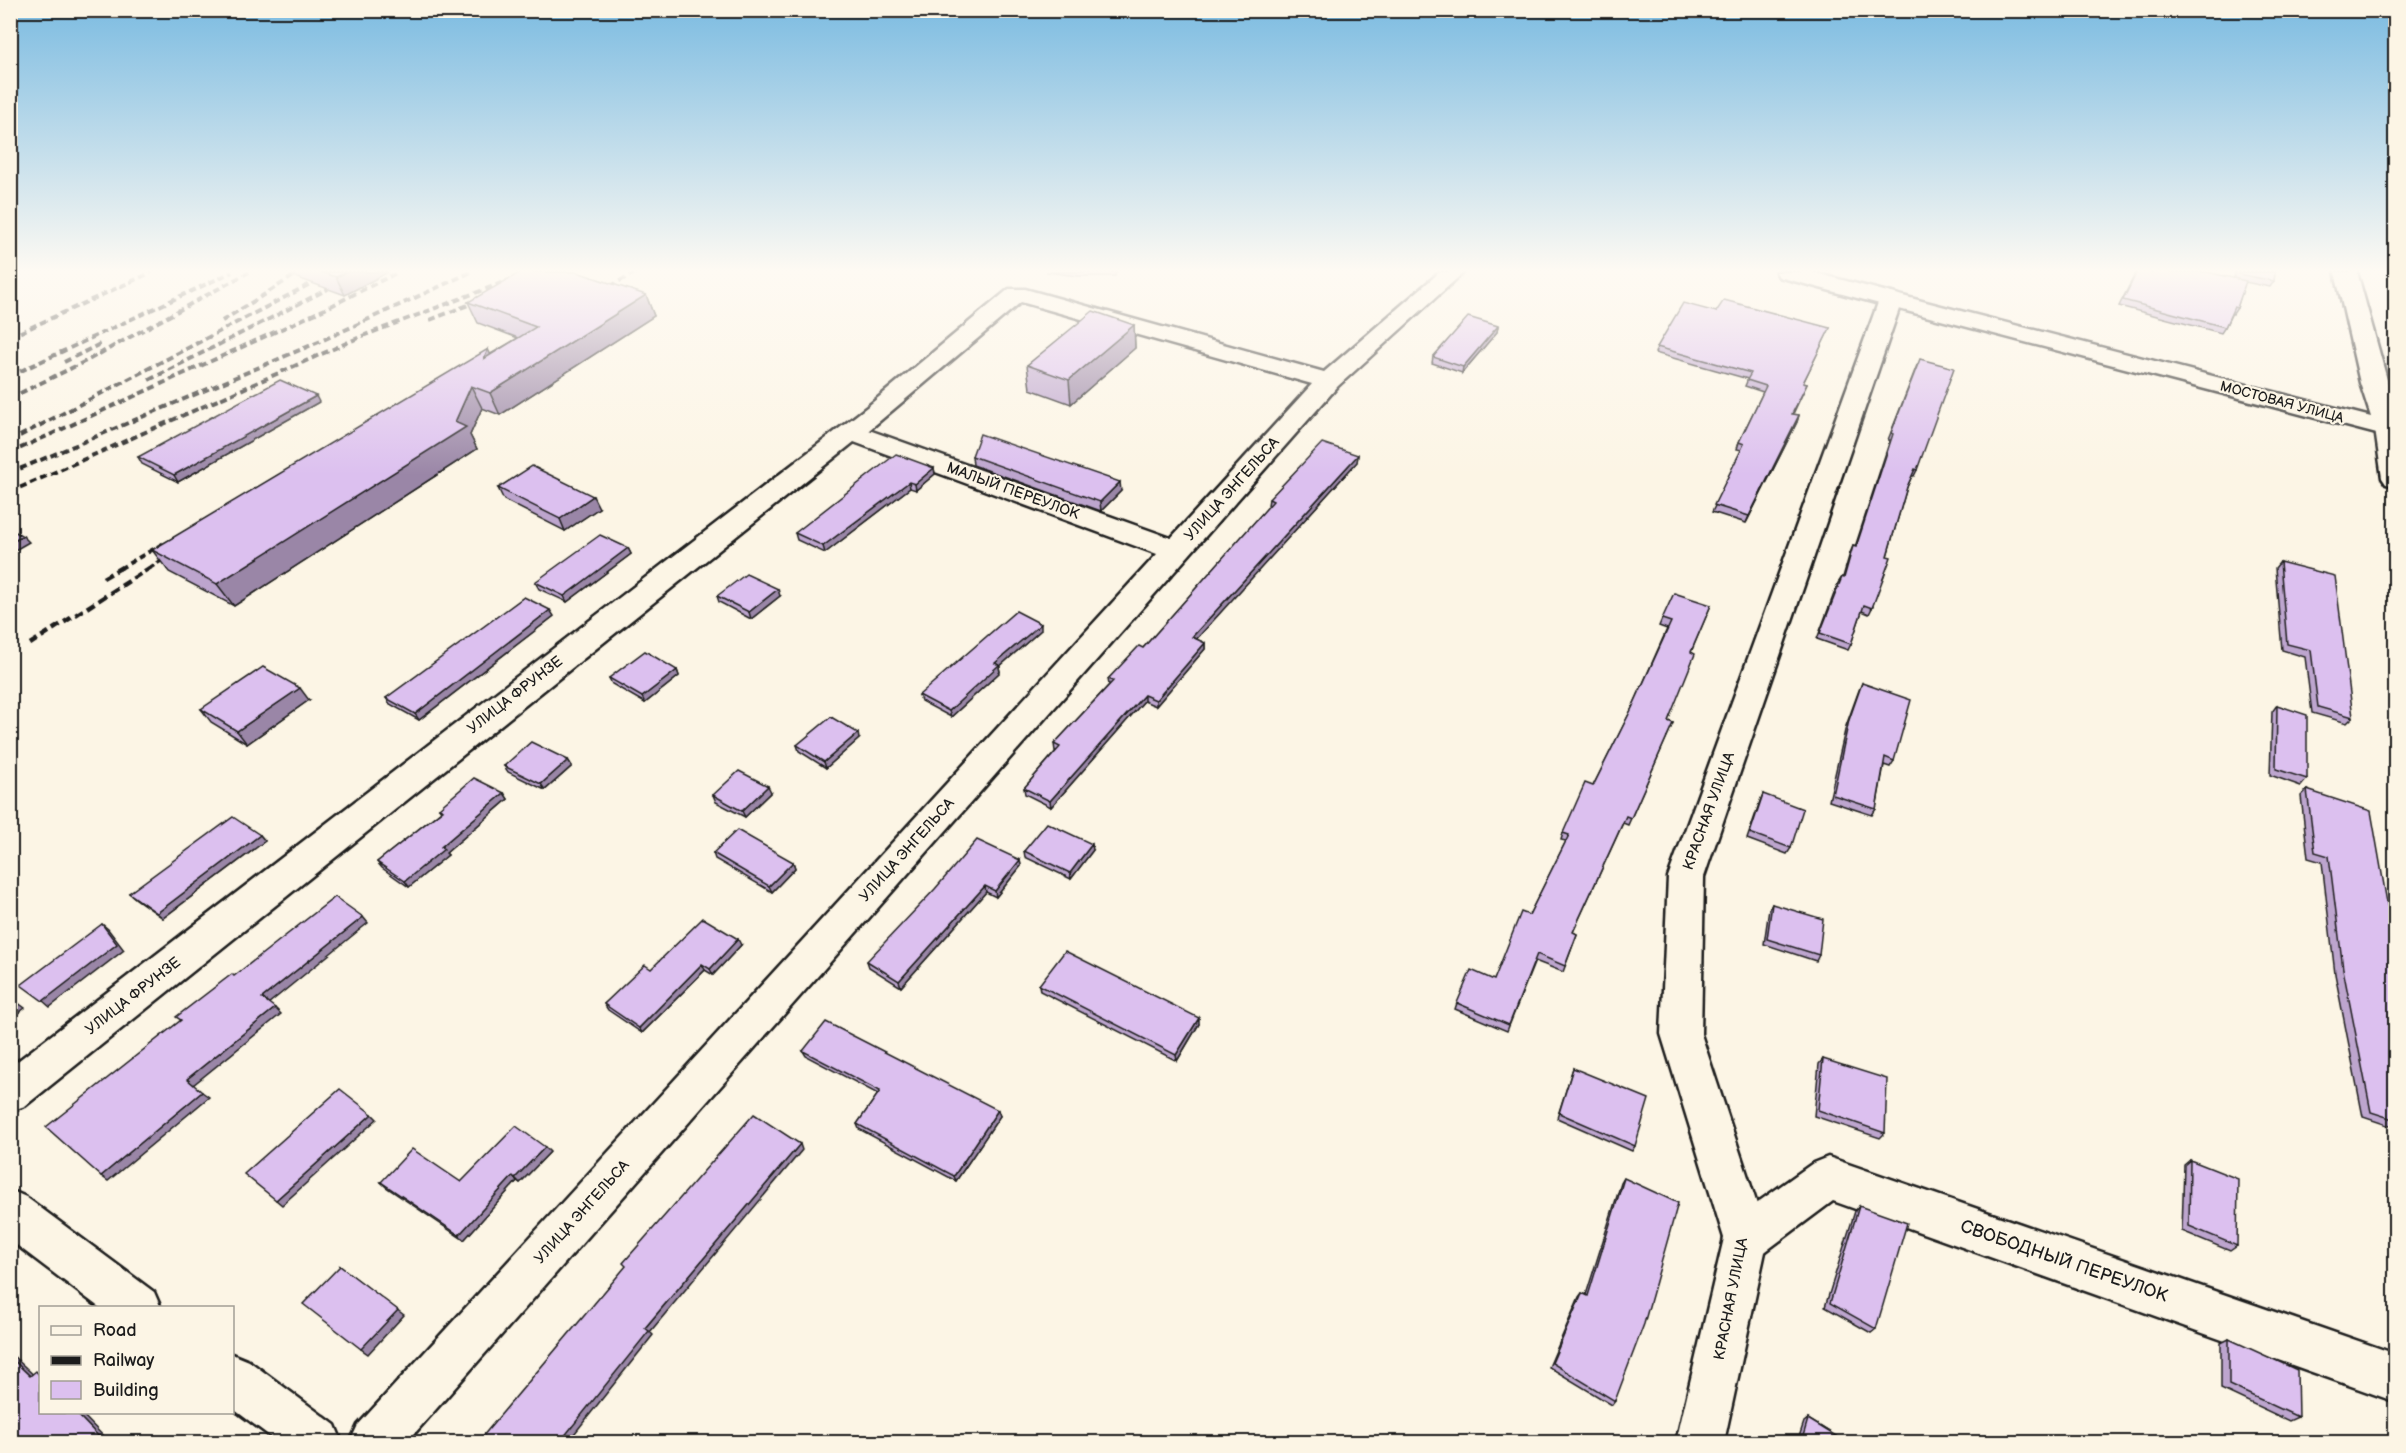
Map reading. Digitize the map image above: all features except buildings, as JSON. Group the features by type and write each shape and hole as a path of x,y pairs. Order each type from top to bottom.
{"street":[{"name":"УЛИЦА ФРУНЗЕ","path":"10,1092 850,432 962,340"},
{"name":"УЛИЦА ФРУНЗЕ","path":"1181,340 1329,381"},
{"name":"УЛИЦА ЭНГЕЛЬСА","path":"375,1443 1329,381 1376,340"},
{"name":"КРАСНАЯ УЛИЦА","path":"1700,1443 1746,1238 1681,1034 1686,877 1878,340"},
{"name":"МОСТОВАЯ УЛИЦА","path":"2045,340 2392,430"},
{"path":"2362,340 2373,383 2392,430 2396,478"},
{"name":"МАЛЫЙ ПЕРЕУЛОК","path":"850,432 1177,550"},
{"name":"СВОБОДНЫЙ ПЕРЕУЛОК","path":"1746,1238 1828,1178 2396,1378"},
{"path":"10,1212 135,1306"},
{"path":"234,1380 318,1443"}],"railway":[{"path":"10,376 87,340"},
{"path":"10,398 125,340"},
{"path":"10,441 203,340"},
{"path":"149,380 228,340"},
{"path":"10,453 258,340"},
{"path":"10,473 324,340"},
{"path":"10,492 354,340"},
{"path":"64,362 102,343"},
{"path":"119,569 166,542"},
{"path":"148,569 175,552"},
{"path":"103,578 122,567"},
{"path":"30,644 151,567"}]}
